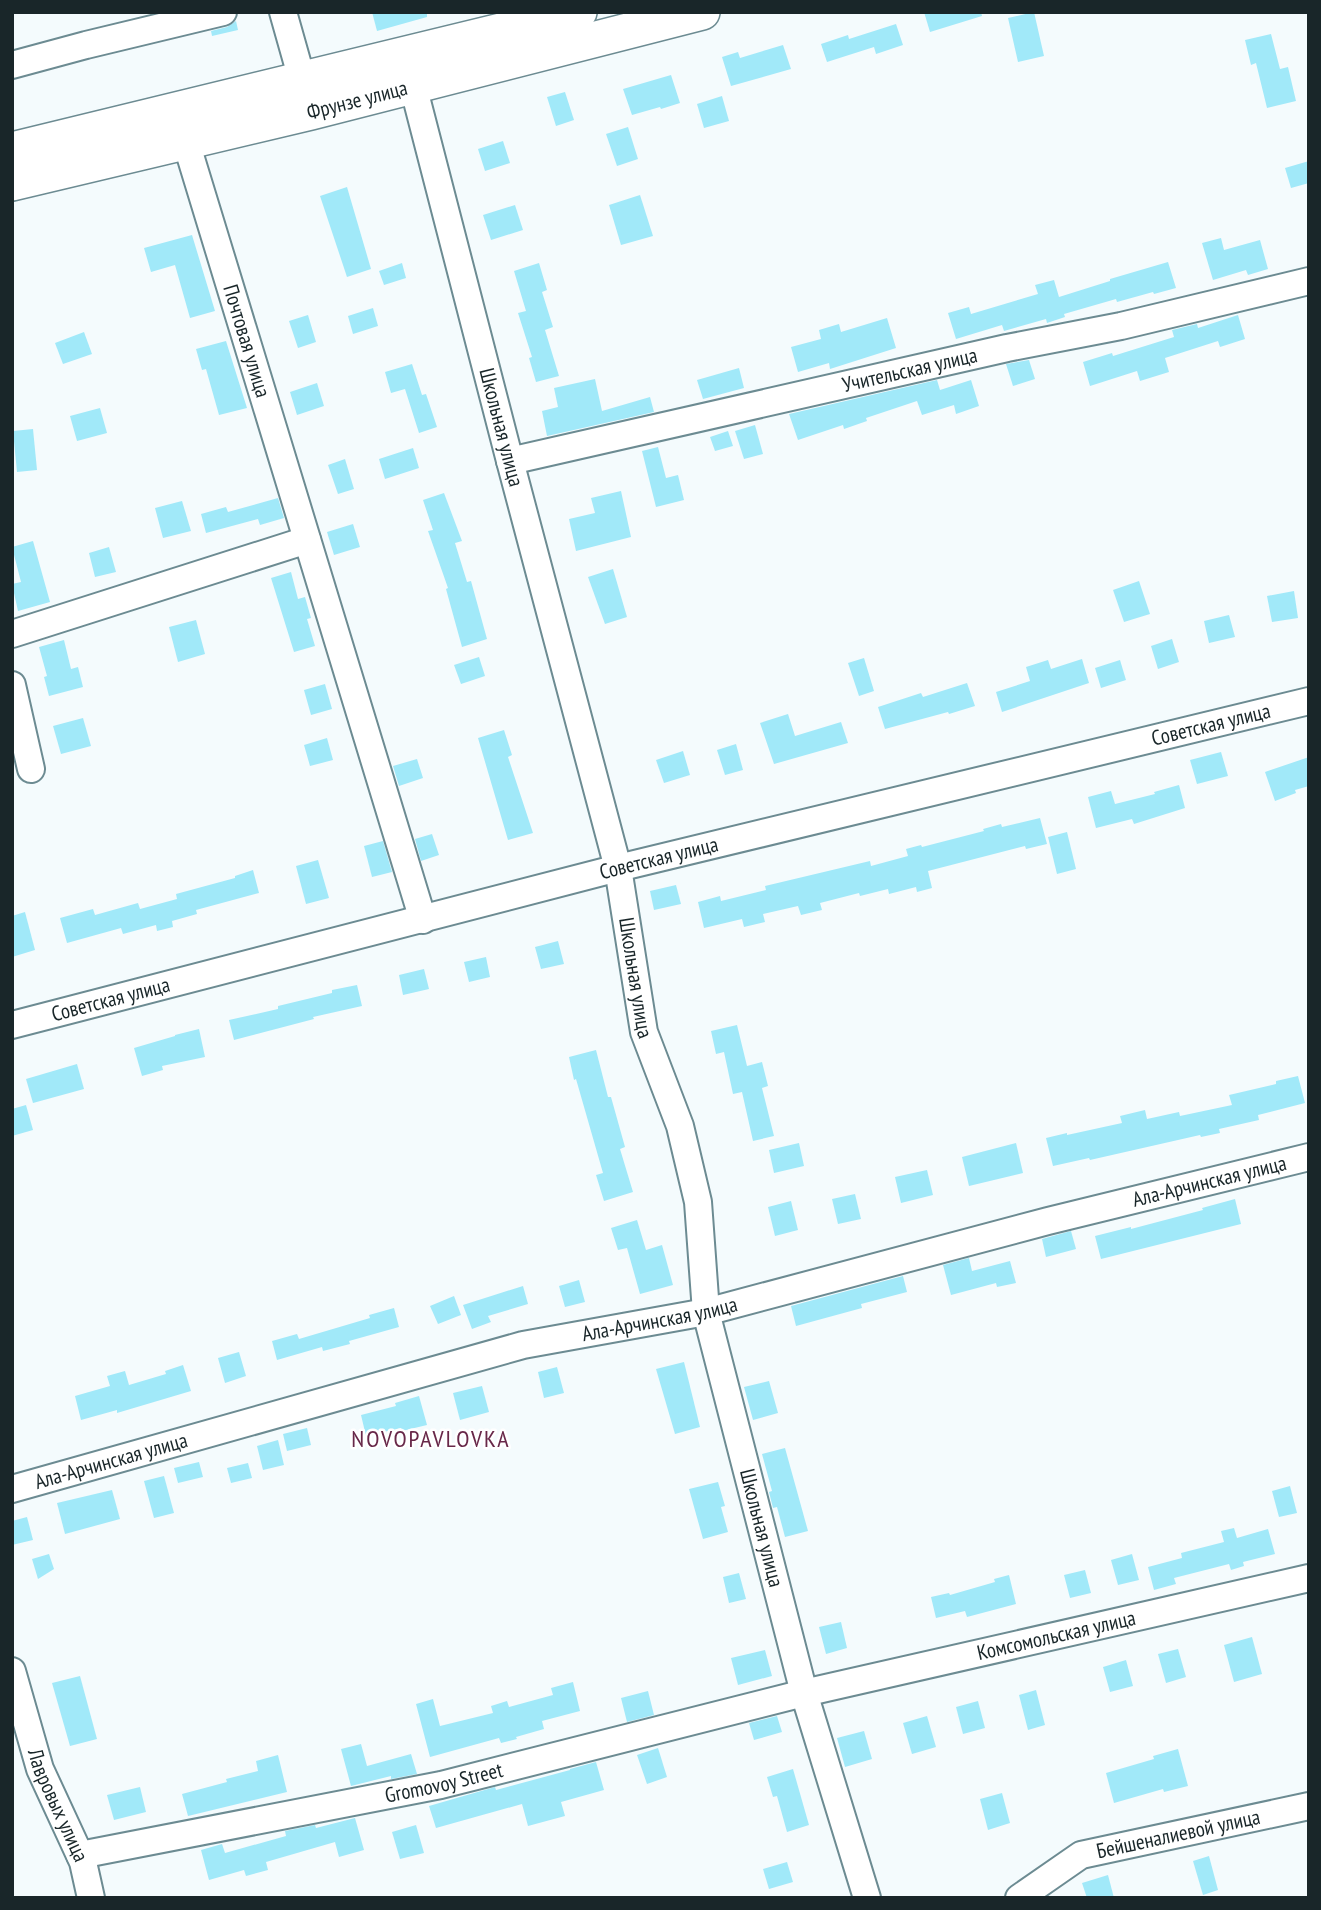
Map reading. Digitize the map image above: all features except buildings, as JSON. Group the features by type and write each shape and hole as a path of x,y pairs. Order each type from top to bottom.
{"main road":[{"name":"Фрунзе улица","path":"409,70 579,12"},
{"name":"Фрунзе улица","path":"12,150 307,95 409,70 702,12"},
{"name":"Фрунзе улица","path":"12,183 186,142 307,95"}],"street":[{"path":"12,65 223,12"},
{"path":"283,12 307,95"},
{"name":"Школьная улица","path":"409,70 618,868 644,1032 680,1126 698,1202 706,1312 804,1693 867,1898"},
{"name":"Почтовая улица","path":"186,142 423,920"},
{"name":"Учительская улица","path":"510,461 1007,348 1121,326 1309,281"},
{"path":"12,634 307,540"},
{"path":"12,685 31,769"},
{"name":"Советская улица","path":"12,1026 618,868 1309,701"},
{"name":"Ала-Арчинская улица","path":"12,1489 523,1345 706,1312 1048,1221 1309,1157"},
{"name":"Комсомольская улица","path":"804,1693 1309,1578"},
{"name":"Лавровых улица","path":"12,1671 40,1769 80,1855 92,1898"},
{"name":"Gromovoy Street","path":"80,1855 442,1784 804,1693"},
{"name":"Бейшеналиевой улица","path":"1019,1898 1081,1856 1309,1806"}],"district":[{"name":"NOVOPAVLOVKA","path":"431,1439"}]}
